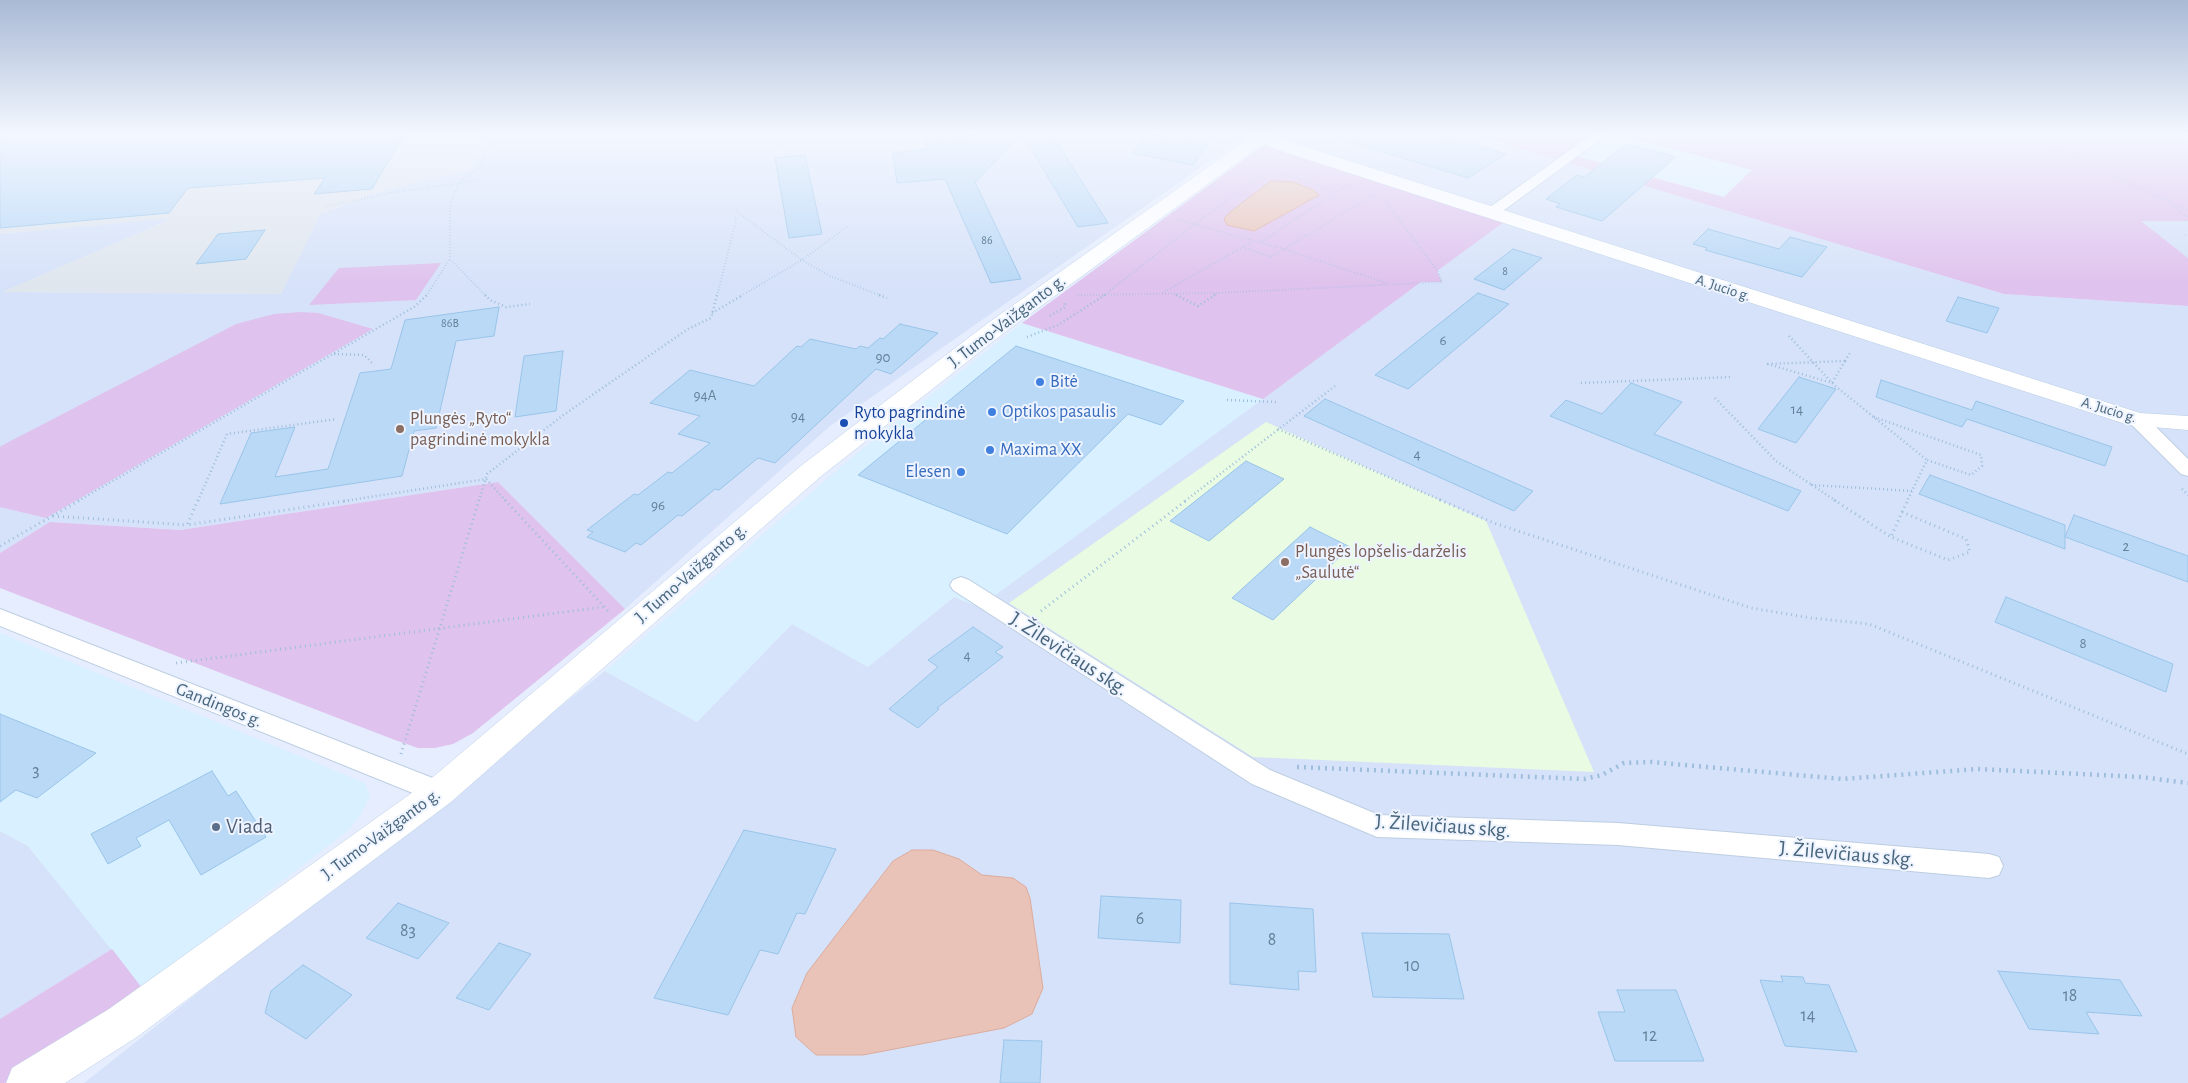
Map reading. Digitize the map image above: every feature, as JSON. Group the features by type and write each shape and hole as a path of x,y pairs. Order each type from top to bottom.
{"main road":[{"name":"J. Tumo-Vaižganto g.","path":"27,1083 123,1023 439,792 811,470 1001,324 1193,184"},
{"name":"A. Jucio g.","path":"1401,184 2138,420 2188,423"},
{"name":"J. Tumo-Vaižganto g.","path":"55,1083 123,1023"}],"street":[{"path":"1492,213 1533,184"},
{"path":"2138,420 2188,470"},
{"name":"J. Žilevičiaus skg.","path":"961,585 1261,777 1377,826 1618,834 1989,866"},
{"name":"Gandingos g.","path":"0,617 439,792"}],"path":[{"path":"326,206 450,184"},
{"path":"0,546 414,307 429,293 450,259 450,204 459,184"},
{"path":"1027,337 1058,325 1106,294 1195,224 1250,184"},
{"path":"1260,242 1339,192 1314,184"},
{"path":"2133,184 2188,210"},
{"path":"1076,296 1217,293 1442,282 1437,270 1378,192 1271,257 1243,247"},
{"path":"2166,201 2188,217"},
{"path":"736,211 802,260 830,276 887,298"},
{"path":"395,775 487,474 562,416 688,328 711,318 736,220 734,216"},
{"path":"1172,218 1284,249 1389,284"},
{"path":"712,313 802,260 848,226"},
{"path":"1162,293 1253,240"},
{"path":"450,259 490,300 506,307 530,304"},
{"path":"1172,293 1198,306 1217,293"},
{"path":"1788,336 1832,383 1874,418 1927,460 1971,476 1982,466 1981,455 1874,418"},
{"path":"1832,383 1851,350"},
{"path":"334,354 364,355 374,365"},
{"path":"1832,383 1768,364 1845,361"},
{"path":"1581,383 1732,376"},
{"path":"1023,625 1336,386"},
{"path":"1715,398 1776,460 1812,486 1891,537 1948,560 1970,552 1966,540 1902,512"},
{"path":"1227,400 1276,402"},
{"path":"187,525 227,434 337,419"},
{"path":"1278,429 1494,523 1751,608 1810,618 1870,624 2188,754"},
{"path":"1891,537 1927,460"},
{"path":"486,478 609,613 631,625"},
{"path":"53,516 187,525 486,478"},
{"path":"1812,486 1913,491"},
{"path":"130,669 604,607"},
{"path":"1291,766 1584,778 1602,775 1624,763 1651,762 1842,779 1978,769 2141,776 2188,783"}],"shaded area":[{"path":"0,184 411,184 384,190 320,214 281,294 2,292 174,218 0,234"},
{"path":"411,184 1178,184 830,426 625,609 498,482 180,530 51,522 0,553 0,234 176,217 3,292 281,294 320,214 384,190"},
{"path":"1212,184 1384,184 1504,222 1437,271 1442,282 1421,282 1263,399 1022,323"},
{"path":"1268,184 1297,184 1313,190 1319,195 1254,231 1227,225 1224,219 1229,213"},
{"path":"1384,184 1637,184 2004,294 2188,306 2188,1083 84,1083 605,671 697,722 792,624 868,667 954,597 979,607 1503,222"},
{"path":"1637,184 1675,184 1724,197 1738,184 2188,184 2188,221 2141,221 2188,258 2188,306 2004,294"},
{"path":"1675,184 1738,184 1724,197"},
{"path":"2140,221 2188,221 2188,258"},
{"path":"441,263 416,300 309,305 339,268"},
{"path":"318,313 373,329 46,518 0,507 0,447 3,445 236,324 274,314"},
{"path":"1022,323 1263,399 979,607 954,597 868,667 792,624 697,722 605,671 851,458"},
{"name":"Plungės lopšelis-darželis „Saulutė“","path":"1266,422 1486,521 1594,772 1253,757 1009,603"},
{"path":"498,482 625,609 473,733 453,744 435,748 418,748 395,740 0,588 0,553 50,522 180,530"},
{"path":"0,633 365,783 370,796 361,814 349,830 142,988 28,846 0,831"},
{"path":"0,831 28,846 112,949 0,1019"},
{"path":"912,850 933,850 959,859 982,875 1013,878 1026,887 1030,898 1043,988 1032,1014 1004,1028 863,1055 816,1055 796,1037 792,1008 807,973 893,861"},
{"path":"112,949 142,988 8,1083 0,1083 0,1019"}],"building":[{"path":"0,184 249,184 188,188 169,213 0,228"},
{"path":"321,184 375,184 372,189 314,194"},
{"path":"779,184 811,184 822,234 789,238"},
{"path":"947,184 976,184 1021,279 991,283"},
{"path":"1052,184 1083,184 1108,223 1078,227"},
{"path":"1566,184 1645,184 1602,221 1556,207 1560,204 1546,199"},
{"path":"1708,229 1779,249 1790,237 1827,247 1802,277 1705,250 1707,248 1693,244"},
{"path":"265,230 246,259 196,264 218,234"},
{"path":"1513,249 1542,258 1504,290 1474,279"},
{"path":"1478,293 1509,304 1408,389 1375,375"},
{"path":"1958,297 1999,308 1987,333 1946,321"},
{"name":"Plungės „Ryto“ pagrindinė mokykla","path":"499,307 494,336 456,341 436,428 414,431 402,476 220,504 251,433 295,427 275,477 328,469 360,373 391,369 405,320"},
{"path":"900,324 938,333 891,374 876,369 775,463 758,458 719,490 715,489 682,516 678,515 641,545 636,543 625,552 587,537 593,532 587,530 634,494 638,495 668,472 672,473 710,443 678,434 700,416 650,403 690,370 754,386 797,346 801,347 810,339 856,349 860,346 868,348 880,338 883,339"},
{"name":"Maxima XX","path":"1016,346 1184,401 1161,425 1128,414 1007,534 858,475"},
{"path":"563,351 556,411 515,417 524,356"},
{"path":"1799,377 1836,389 1796,443 1758,429"},
{"path":"1881,380 1972,410 1976,401 2112,447 2105,466 1967,419 1962,427 1876,397"},
{"path":"1631,383 1682,402 1654,434 1801,491 1788,511 1550,416 1566,400 1602,414"},
{"path":"1325,399 1533,491 1514,511 1304,416"},
{"path":"1246,461 1284,479 1209,541 1170,521"},
{"path":"1930,475 2065,525 2065,549 1919,494"},
{"path":"2074,515 2188,556 2188,582 2065,537"},
{"path":"1310,527 1350,547 1273,620 1232,598"},
{"path":"2006,597 2173,664 2166,692 1995,622"},
{"path":"973,627 1003,647 995,652 1003,657 937,708 939,709 918,728 889,709 938,667 928,660"},
{"path":"0,714 96,753 37,798 16,790 0,802"},
{"name":"Viada","path":"212,771 228,796 236,791 266,837 201,875 169,820 136,838 141,846 108,864 91,834"},
{"path":"744,830 836,849 805,914 797,913 778,954 760,950 728,1015 654,998"},
{"path":"1101,896 1181,900 1180,943 1098,938"},
{"path":"398,903 449,923 418,959 366,938"},
{"path":"1230,903 1313,909 1316,972 1298,971 1299,990 1230,984"},
{"path":"1362,933 1449,934 1464,999 1373,997"},
{"path":"499,943 531,954 489,1010 456,998"},
{"path":"303,965 352,995 306,1039 265,1013 271,991"},
{"path":"1998,971 2120,980 2142,1016 2086,1012 2099,1034 2029,1029"},
{"path":"1781,976 1803,977 1805,983 1829,985 1857,1052 1785,1046 1760,980 1783,982"},
{"path":"1617,990 1676,990 1704,1061 1615,1061 1598,1012 1625,1012"},
{"path":"1004,1040 1042,1041 1040,1083 1000,1083"}],"place":[{"name":"Bitė","path":"1040,382"},
{"name":"Optikos pasaulis","path":"992,412"},
{"name":"Ryto pagrindinė mokykla","path":"844,423"},
{"name":"Plungės „Ryto“ pagrindinė mokykla","path":"400,429"},
{"name":"Maxima XX","path":"990,450"},
{"name":"Elesen","path":"961,472"},
{"name":"Plungės lopšelis-darželis „Saulutė“","path":"1285,562"},
{"name":"Viada","path":"216,827"}]}
